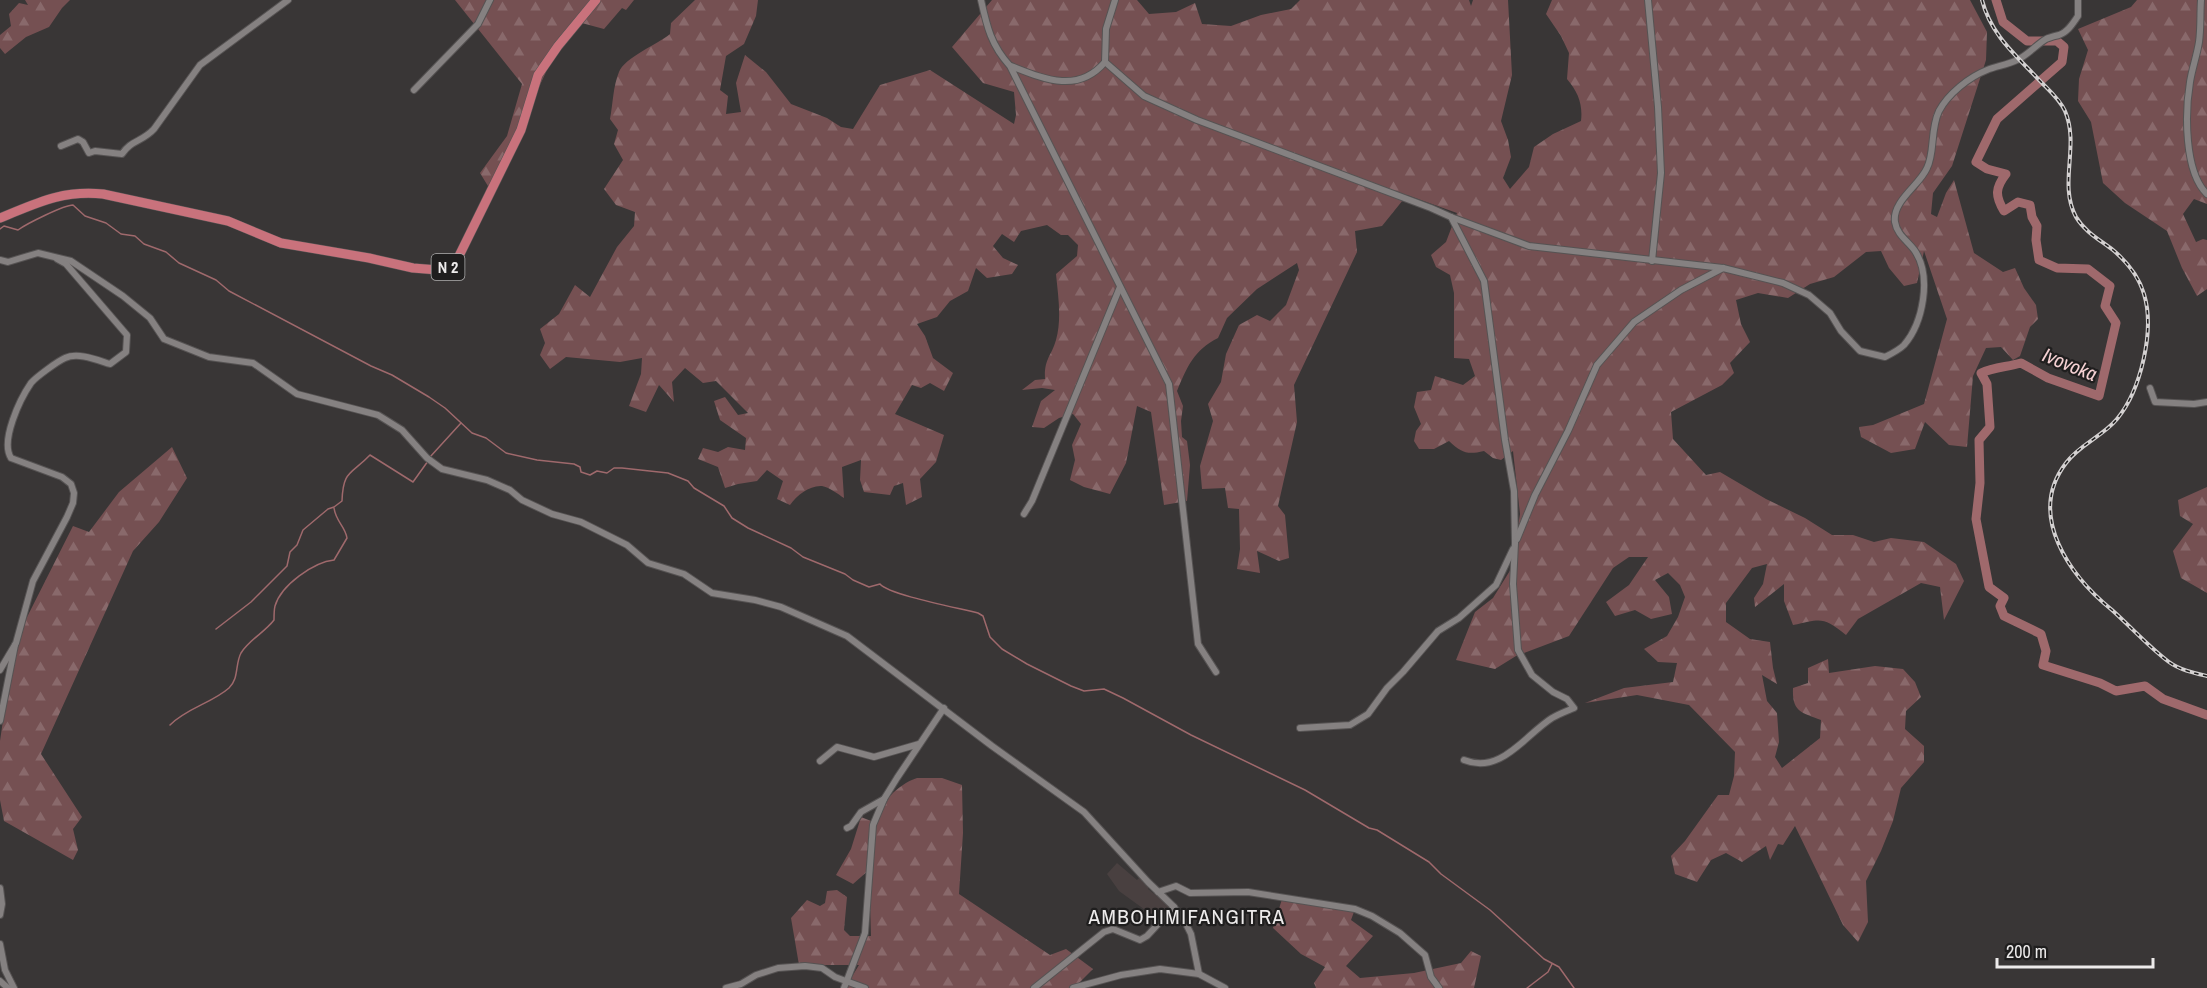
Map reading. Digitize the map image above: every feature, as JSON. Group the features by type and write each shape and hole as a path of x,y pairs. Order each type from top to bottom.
{"main road":[{"name":"N 2","path":"0,218 58,195 88,192 228,221 281,243 413,268 438,270 450,266 458,258 514,146 529,108 538,75 558,46 596,0"}],"street":[{"path":"61,146 78,140 83,142 89,153 95,151 122,154 129,143 145,138 154,129 200,64 288,0"},
{"path":"414,90 478,24 490,0"},
{"path":"981,0 989,34 1010,66 1169,384 1198,644 1216,672"},
{"path":"1010,66 1047,80 1079,81 1098,71 1105,62 1106,29 1115,0"},
{"path":"1648,0 1658,107 1661,173 1652,261"},
{"path":"1105,62 1144,96 1197,120 1529,246 1723,268 1783,283 1809,295 1830,313 1841,331 1860,351 1885,357 1903,346 1920,320 1924,284 1916,252 1899,234 1894,220 1899,206 1920,181 1928,167 1931,135 1939,111 1952,94 1986,70 2003,67 2019,59 2048,38 2062,34 2078,16 2078,0"},
{"path":"2201,0 2199,40 2187,103 2191,161 2197,178 2207,194"},
{"path":"1451,217 1484,281 1514,491 1513,584 1518,650 1532,675 1553,692 1567,699 1574,708 1552,718 1528,740 1498,760 1485,764 1464,760"},
{"path":"0,260 8,262 38,253 71,261 123,296 150,318 164,339 209,357 253,363 297,394 378,415 402,430 429,459 442,469 487,480 552,514 580,522 627,545 648,563 684,574 712,593 781,607 847,636 1084,812 1174,907 1185,922 1191,934 1199,974"},
{"path":"0,670 15,643 33,581 67,517 73,503 74,493 70,484 62,477 11,458 5,446 9,425 32,381 66,357 86,357 110,364 126,352 127,335 66,264 48,254"},
{"path":"1300,728 1350,725 1368,714 1387,688 1438,630 1459,618 1496,585 1535,495 1568,431 1597,365 1634,322 1681,290 1723,268"},
{"path":"1024,514 1032,501 1120,287"},
{"path":"2150,388 2155,402 2194,405 2207,402"},
{"path":"0,721 15,656 15,643"},
{"path":"844,988 865,933 873,825 884,799 944,708"},
{"path":"820,761 837,747 874,757 919,744"},
{"path":"847,828 861,812 884,799"},
{"path":"1158,892 1176,886 1190,893 1248,892 1355,909 1372,916 1400,933 1425,955 1431,977 1439,988"},
{"path":"0,888 2,904 0,915"},
{"path":"1034,988 1104,932 1113,929 1140,940 1174,907"},
{"path":"0,944 5,970 14,988"},
{"path":"726,988 778,968 822,968 836,977 866,988"},
{"path":"1074,988 1115,977 1160,969 1199,974 1225,988"},
{"path":"0,981 8,988"}],"shaded area":[{"path":"1117,863 1137,880 1139,878 1170,908 1159,920 1119,891 1107,874"}],"green space":[{"path":"25,0 70,0 49,27 26,37 5,54 0,48 0,35 11,26 9,14 19,3 28,5"},
{"path":"455,0 634,0 626,10 622,8 604,29 578,22 558,46 491,191 480,173 507,136 522,84"},
{"path":"695,0 758,0 756,16 744,44 726,56 720,90 728,96 726,114 741,112 736,83 745,55 766,72 791,104 827,118 841,127 853,129 880,85 930,70 1014,124 1016,115 1014,92 983,83 952,47 992,0 1137,0 1149,14 1176,12 1195,3 1202,24 1231,26 1261,15 1291,9 1300,0 1469,0 1471,6 1473,0 1508,0 1512,75 1501,121 1511,157 1503,178 1510,189 1529,167 1534,147 1553,134 1581,121 1579,98 1567,79 1569,53 1546,14 1552,0 1970,0 1987,32 1986,60 1952,166 1933,193 1931,214 1937,217 1946,193 1954,180 1974,253 2003,272 2015,268 2024,288 2036,305 2038,319 2030,327 2020,356 2013,360 2001,347 1986,348 1973,376 1967,447 1949,445 1925,422 1915,449 1891,453 1861,437 1859,427 1873,425 1924,404 1947,319 1924,251 1917,283 1904,286 1889,268 1881,251 1866,252 1834,277 1810,284 1788,298 1758,293 1736,300 1741,324 1750,342 1730,363 1734,373 1722,385 1671,412 1673,439 1706,475 1720,472 1832,535 1853,535 1874,542 1891,538 1924,542 1956,564 1964,581 1944,620 1940,587 1921,583 1858,619 1846,635 1827,622 1810,621 1793,625 1784,601 1784,584 1755,607 1754,598 1763,584 1767,564 1752,568 1726,603 1726,622 1750,639 1770,642 1777,684 1762,675 1767,701 1777,713 1779,742 1775,757 1782,768 1820,738 1821,720 1799,710 1794,702 1793,688 1808,683 1808,668 1828,659 1829,673 1875,666 1903,669 1915,682 1921,697 1906,711 1905,729 1924,746 1924,762 1901,788 1893,821 1866,881 1868,922 1858,942 1843,925 1795,826 1783,845 1778,844 1770,860 1766,846 1742,862 1726,853 1711,860 1697,882 1675,874 1671,856 1685,841 1718,795 1729,795 1734,776 1735,752 1689,705 1637,695 1585,703 1624,688 1673,682 1677,663 1658,662 1644,649 1667,636 1678,617 1685,597 1680,585 1668,573 1655,580 1669,597 1672,614 1651,619 1635,610 1615,616 1606,602 1629,585 1648,557 1629,557 1613,568 1569,636 1516,656 1495,669 1456,660 1475,612 1493,598 1511,569 1520,514 1513,451 1501,460 1493,458 1484,451 1465,452 1449,441 1434,449 1419,449 1414,441 1416,431 1421,424 1414,407 1417,392 1431,390 1435,376 1463,385 1475,376 1469,359 1454,358 1454,293 1450,275 1436,267 1431,255 1446,242 1457,213 1407,195 1382,226 1355,231 1357,252 1294,385 1297,422 1278,506 1285,515 1289,558 1279,561 1257,551 1260,573 1237,569 1240,549 1239,509 1228,508 1225,488 1202,489 1200,466 1213,421 1208,404 1221,382 1226,354 1239,325 1257,315 1270,321 1286,305 1299,270 1297,263 1257,289 1227,318 1218,338 1203,348 1188,367 1177,391 1183,406 1182,437 1187,441 1190,465 1187,501 1164,505 1151,412 1137,406 1126,463 1110,494 1084,487 1070,480 1075,460 1072,445 1081,424 1073,414 1059,418 1044,428 1032,427 1041,401 1055,390 1042,388 1022,390 1035,380 1045,379 1048,358 1056,340 1059,324 1056,274 1077,256 1078,245 1068,235 1061,235 1047,225 1021,231 1014,242 1002,234 993,246 1003,258 1018,265 1012,274 987,278 976,268 968,291 950,301 937,317 917,324 925,336 933,358 953,373 944,391 930,383 921,388 912,385 895,414 944,435 936,462 920,479 922,497 906,505 903,483 894,486 890,495 864,492 860,480 861,460 842,467 844,498 828,488 817,486 804,491 790,505 777,499 783,481 767,470 757,481 725,488 718,467 698,459 703,448 718,452 728,447 745,450 746,438 720,420 714,401 725,397 738,415 748,413 716,381 703,383 685,368 672,382 674,402 659,385 646,412 629,406 641,374 642,358 620,362 566,357 550,369 540,355 545,343 540,329 559,314 575,285 590,297 617,247 634,226 635,212 616,205 604,189 623,160 614,144 618,130 610,119 617,77 622,67 634,56 670,34 671,23"},
{"path":"2137,0 2207,0 2207,204 2194,199 2183,214 2196,242 2207,240 2207,289 2197,296 2182,268 2167,231 2125,203 2103,183 2091,122 2078,101 2079,79 2088,50 2078,29 2131,7"},
{"path":"172,447 187,478 159,522 133,551 41,754 82,817 73,829 78,850 73,860 4,821 0,800 0,741 8,686 23,625 73,526 89,532 119,492"},
{"path":"2207,487 2207,593 2181,578 2173,551 2193,524 2180,516 2178,500"},
{"path":"917,778 942,778 962,785 963,833 959,894 1050,955 1066,949 1093,969 1074,988 845,988 859,965 799,965 791,918 807,900 820,906 825,903 827,891 837,890 847,897 844,930 850,936 871,936 869,870 853,884 836,875 851,849 861,817 871,821 896,790"},
{"path":"1283,896 1355,909 1351,920 1373,936 1346,966 1360,978 1414,973 1461,963 1471,951 1481,956 1474,988 1316,988 1314,983 1325,967 1301,954 1273,928"}],"waterway":[{"name":"Ivovoka","path":"1996,0 2003,22 2027,41 2057,41 2064,47 2062,62 1997,119 1976,162 1987,169 2006,174 1997,192 2004,211 2018,202 2030,205 2032,217 2037,226 2036,240 2039,260 2057,268 2088,269 2110,286 2105,306 2116,323 2099,396 2048,378 2021,363 1981,373 1987,384 1990,427 1979,440 1980,483 1976,519 1989,587 2004,598 2000,606 2004,616 2041,634 2046,651 2043,665 2100,683 2116,691 2145,686 2163,699 2207,715"},
{"path":"0,229 4,226 18,230 54,211 73,205 85,216 106,223 121,234 135,236 144,244 166,252 179,263 216,280 229,291 392,375 429,397 445,408 472,433 486,438 506,453 537,460 574,464 580,467 581,472 590,475 597,471 607,473 614,468 668,473 688,481 694,488 724,506 732,518 748,528 791,548 803,557 845,574 853,580 869,587 880,584 910,597 978,613 983,616 990,637 1002,649 1027,664 1084,691 1104,689 1123,698 1191,735 1305,790 1429,862 1441,874 1490,910 1544,959 1559,967 1574,988"},
{"path":"430,457 461,423"},
{"path":"216,629 251,602 287,566 290,552 297,545 303,530 328,509 342,501 346,478 370,455 413,482 428,461"},
{"path":"170,725 184,714 229,688 236,676 241,653 274,620 275,606 284,590 308,570 334,560 347,538 334,508"},
{"path":"1527,988 1548,972 1552,964"}],"railway":[{"path":"1982,0 1986,13 1999,35 2063,107 2071,138 2069,191 2076,217 2088,231 2113,250 2132,270 2142,288 2147,309 2147,342 2144,359 2126,407 2105,431 2071,457 2055,483 2050,503 2052,523 2058,543 2081,580 2154,650 2178,667 2207,676"}],"district":[{"name":"AMBOHIMIFANGITRA","path":"1187,916"}]}
